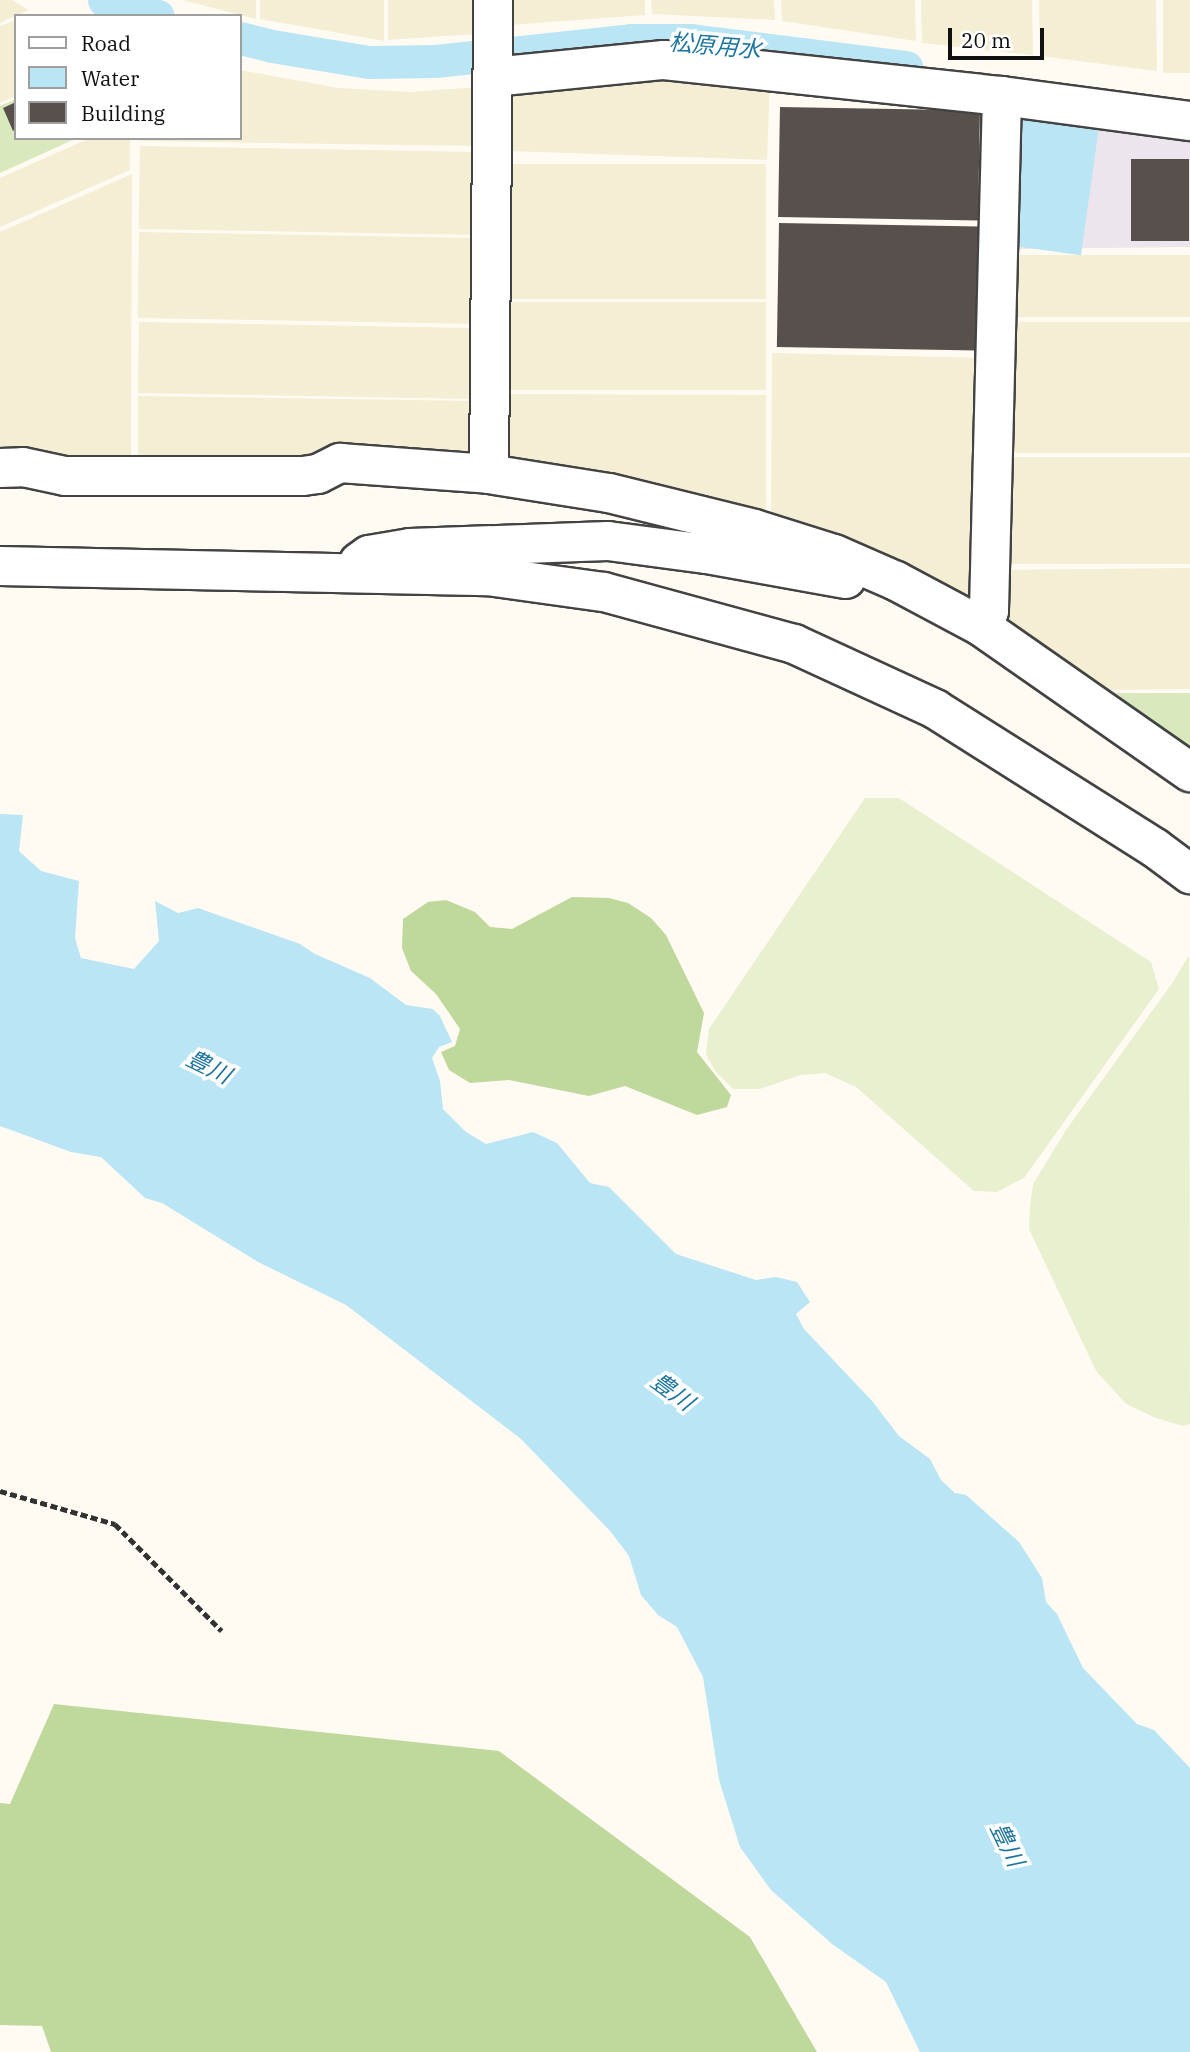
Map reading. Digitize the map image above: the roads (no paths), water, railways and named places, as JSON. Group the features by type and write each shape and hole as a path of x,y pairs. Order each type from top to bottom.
{"street":[{"path":"489,474 493,0"},
{"path":"493,77 664,60 1002,96 1190,121"},
{"path":"982,627 989,611 1002,96"},
{"path":"0,468 23,467 65,477 303,476 318,474 340,463 489,474 609,494 754,529 834,554 896,581 982,627 1190,772"},
{"path":"354,575 354,565 369,555 410,548 608,541 707,554 880,586 896,581"},
{"path":"6,562 354,575 488,576 604,592 794,644 936,709 1190,874"}],"water":[{"path":"1017,114 1099,126 1081,255 999,244"},
{"name":"豊川","path":"0,814 23,815 19,851 41,871 79,881 75,938 81,958 134,969 159,941 155,901 178,913 198,908 300,944 315,954 370,978 406,1005 433,1009 440,1016 452,1042 439,1047 432,1058 440,1081 443,1109 466,1132 486,1144 533,1132 557,1143 590,1183 609,1187 676,1254 756,1280 776,1277 797,1282 810,1302 796,1314 804,1329 873,1402 899,1436 930,1459 941,1480 955,1493 966,1495 1019,1542 1042,1578 1046,1602 1057,1614 1083,1668 1137,1724 1154,1730 1190,1768 1190,2052 920,2052 886,1982 832,1944 771,1890 740,1847 719,1780 703,1677 677,1627 658,1615 641,1595 629,1556 611,1532 521,1439 346,1305 258,1262 162,1203 145,1198 101,1157 71,1152 0,1126"}],"waterway":[{"name":"松原用水","path":"104,0 151,14"},
{"name":"松原用水","path":"242,38 369,62 435,61 631,40 691,40 906,67"}]}
